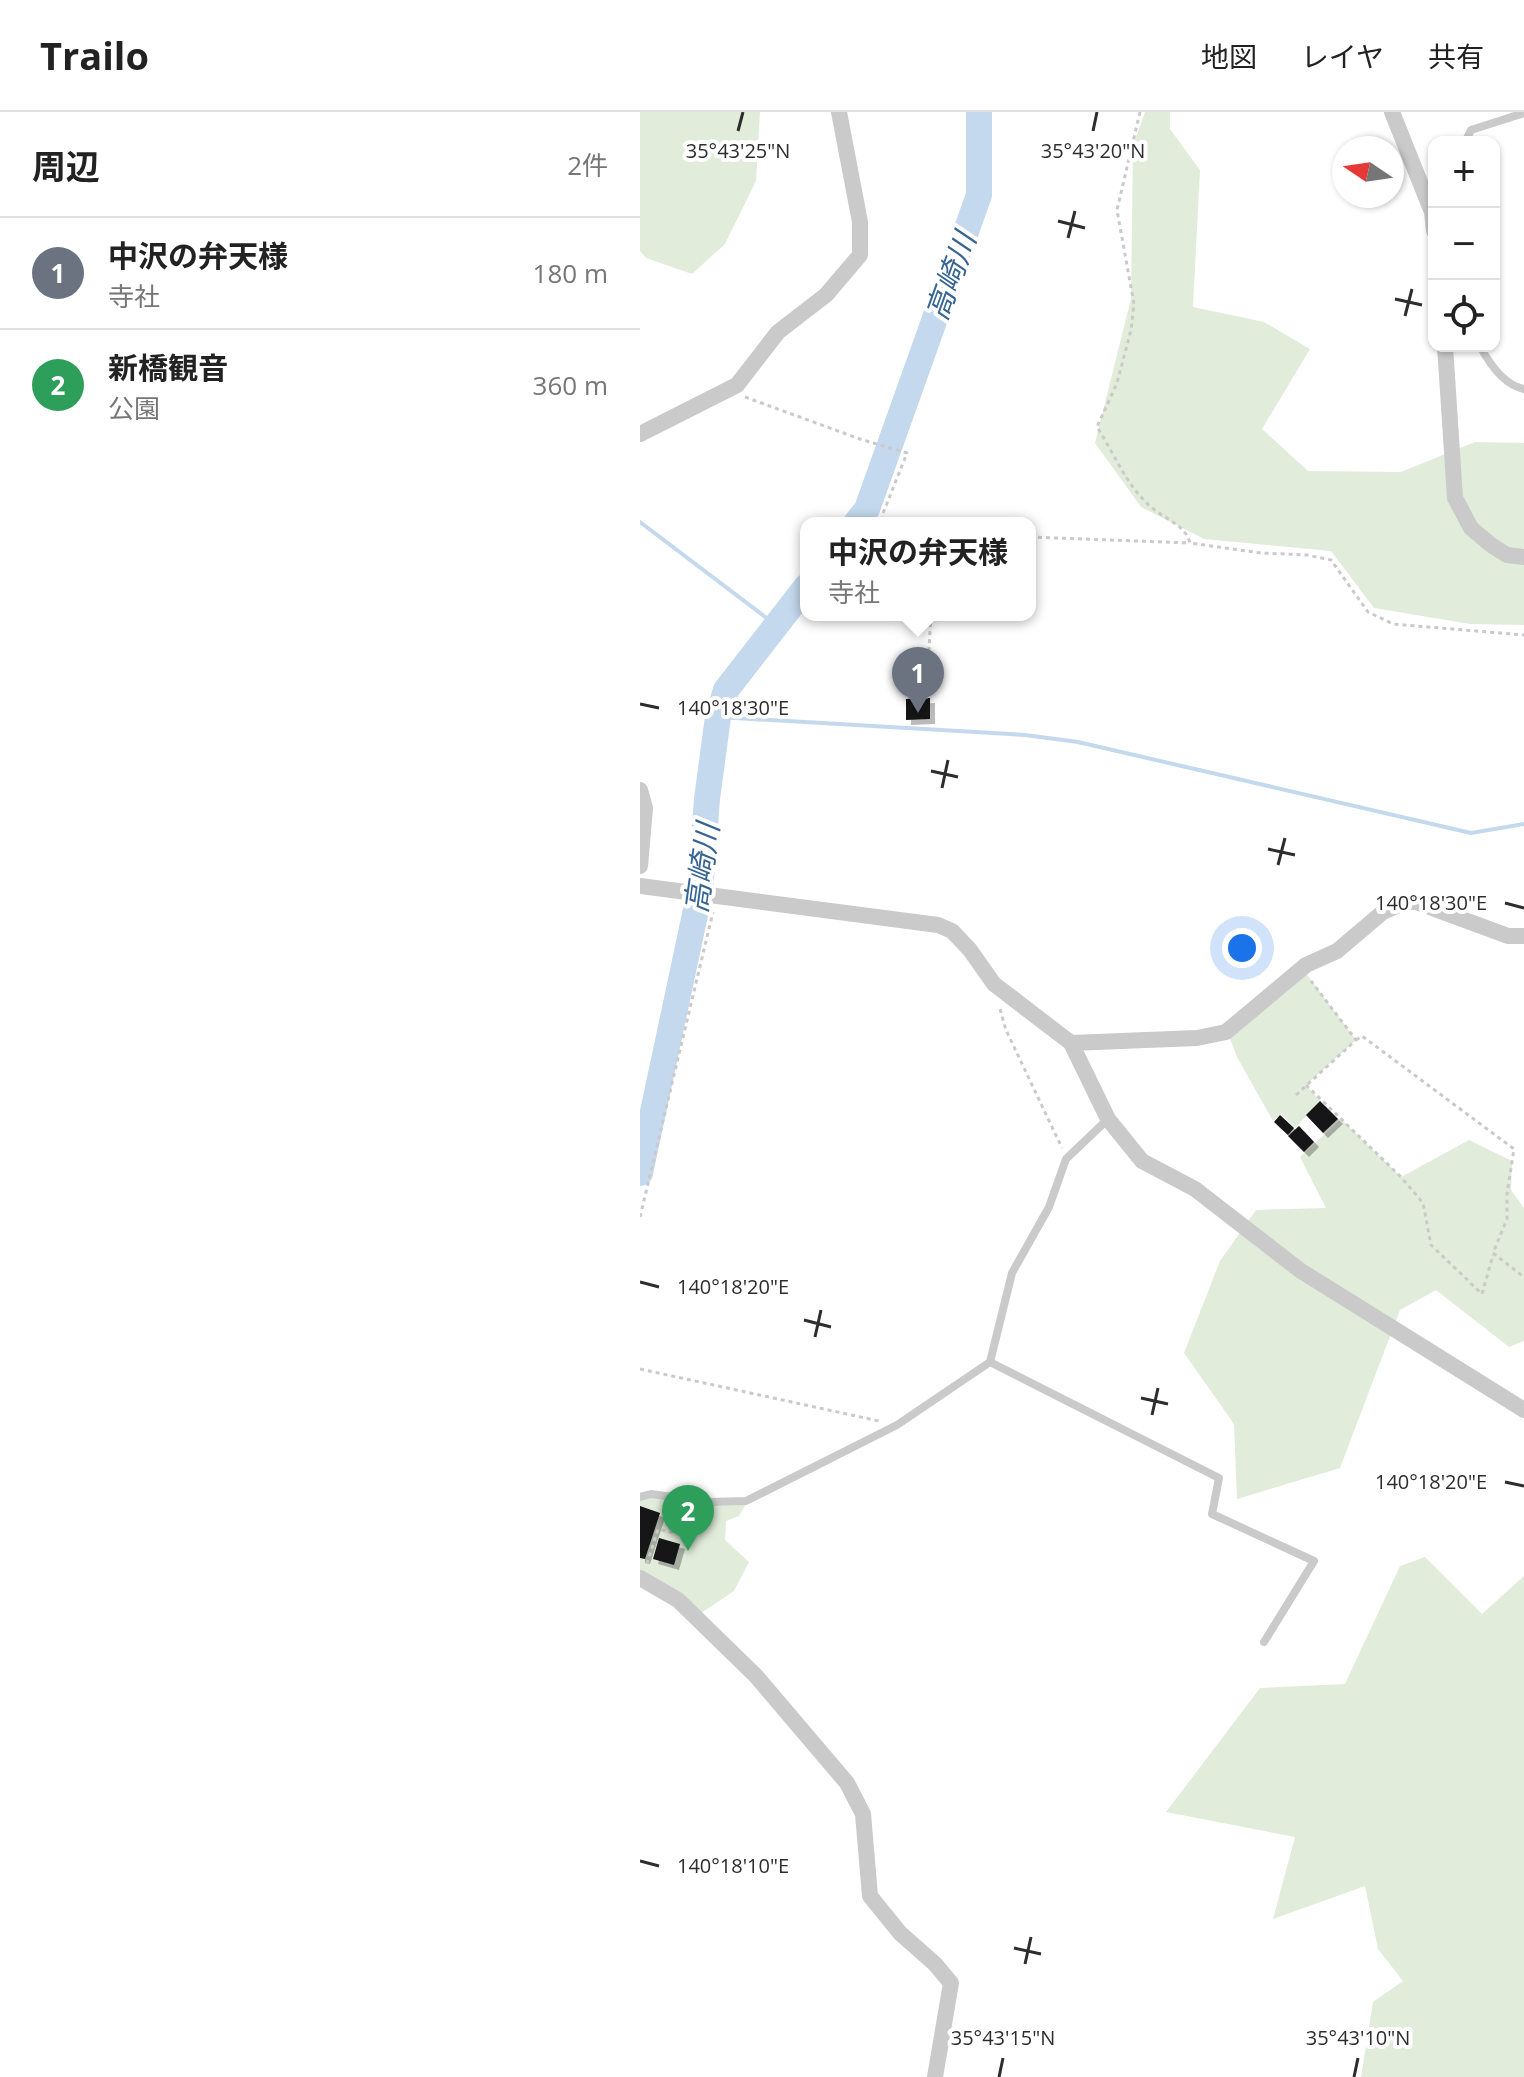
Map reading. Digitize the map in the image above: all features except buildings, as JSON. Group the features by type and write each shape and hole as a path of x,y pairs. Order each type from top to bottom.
{"street":[{"path":"640,434 737,385 778,332 826,295 860,255 860,222 839,112"},
{"path":"1392,112 1430,208"},
{"path":"1445,352 1455,498 1471,528 1507,555 1524,557"},
{"path":"640,790 645,808 640,866"},
{"path":"640,886 938,925 952,931 994,984 1071,1043 1108,1119 1142,1161 1195,1189 1301,1271 1524,1410"},
{"path":"1071,1043 1197,1038 1226,1032 1302,968 1337,951 1383,912 1405,902 1416,902 1508,936 1524,936"},
{"path":"641,1578 678,1600 756,1676 847,1783 863,1814 870,1896 900,1933 951,1983 935,2077"}],"lane":[{"path":"1468,136 1471,130 1524,113"},
{"path":"1483,352 1489,364 1518,388 1524,389"},
{"path":"640,1497 651,1494 709,1502 746,1501 897,1425 990,1362 1012,1273 1049,1207 1066,1159 1108,1119"},
{"path":"990,1362 1219,1478 1212,1514 1314,1561 1264,1642"}],"path":[{"path":"1140,112 1117,210 1134,304 1131,330 1117,383 1097,427 1125,475 1148,505 1187,533 1190,543"},
{"path":"726,390 907,453 882,517"},
{"path":"1036,537 1190,543 1261,553 1307,555 1331,560 1368,612 1393,624 1524,635"},
{"path":"926,699 931,621"},
{"path":"640,1217 716,896"},
{"path":"1302,968 1356,1040"},
{"path":"994,984 1006,1030 1066,1159"},
{"path":"1296,1095 1306,1085 1356,1040 1362,1036 1514,1149 1507,1194 1507,1219 1493,1253 1482,1294 1431,1245 1423,1203 1401,1177 1306,1085"},
{"path":"1493,1253 1524,1277"},
{"path":"640,1369 897,1425"},
{"path":"641,1578 658,1529 691,1537 696,1516 686,1515 687,1499"}],"green space":[{"path":"640,112 760,112 756,181 725,244 692,274 646,258 640,251"},
{"path":"1145,112 1170,112 1170,129 1200,170 1193,307 1264,322 1310,349 1262,429 1308,471 1401,472 1475,442 1524,443 1524,625 1470,624 1374,608 1331,551 1204,539 1141,507 1095,443 1131,299 1133,145"},
{"path":"1302,968 1356,1040 1306,1085 1320,1101 1295,1128 1281,1114 1273,1121 1237,1057 1228,1033"},
{"path":"1341,1119 1401,1177 1469,1140 1512,1161 1511,1190 1524,1208 1524,1341 1509,1347 1436,1290 1400,1310 1340,1468 1237,1499 1234,1424 1184,1353 1220,1261 1256,1210 1326,1208 1300,1157"},
{"path":"650,1497 746,1504 739,1516 726,1521 725,1540 749,1562 734,1591 698,1615 640,1574 640,1500"},
{"path":"1425,1557 1482,1614 1524,1576 1524,2077 1361,2077 1373,2002 1403,1981 1378,1949 1365,1886 1273,1919 1295,1837 1166,1812 1260,1688 1345,1684 1400,1566"}],"waterway":[{"name":"高崎川","path":"861,517 867,509 979,195 979,112"},
{"path":"640,522 776,625"},
{"name":"高崎川","path":"640,1173 700,891 707,799 718,717 726,690 800,595"},
{"path":"718,717 1025,735 1078,742 1471,833 1524,824"}],"place":[{"name":"中沢の弁天様","path":"918,713"},
{"name":"新橋観音","path":"688,1551"}]}
